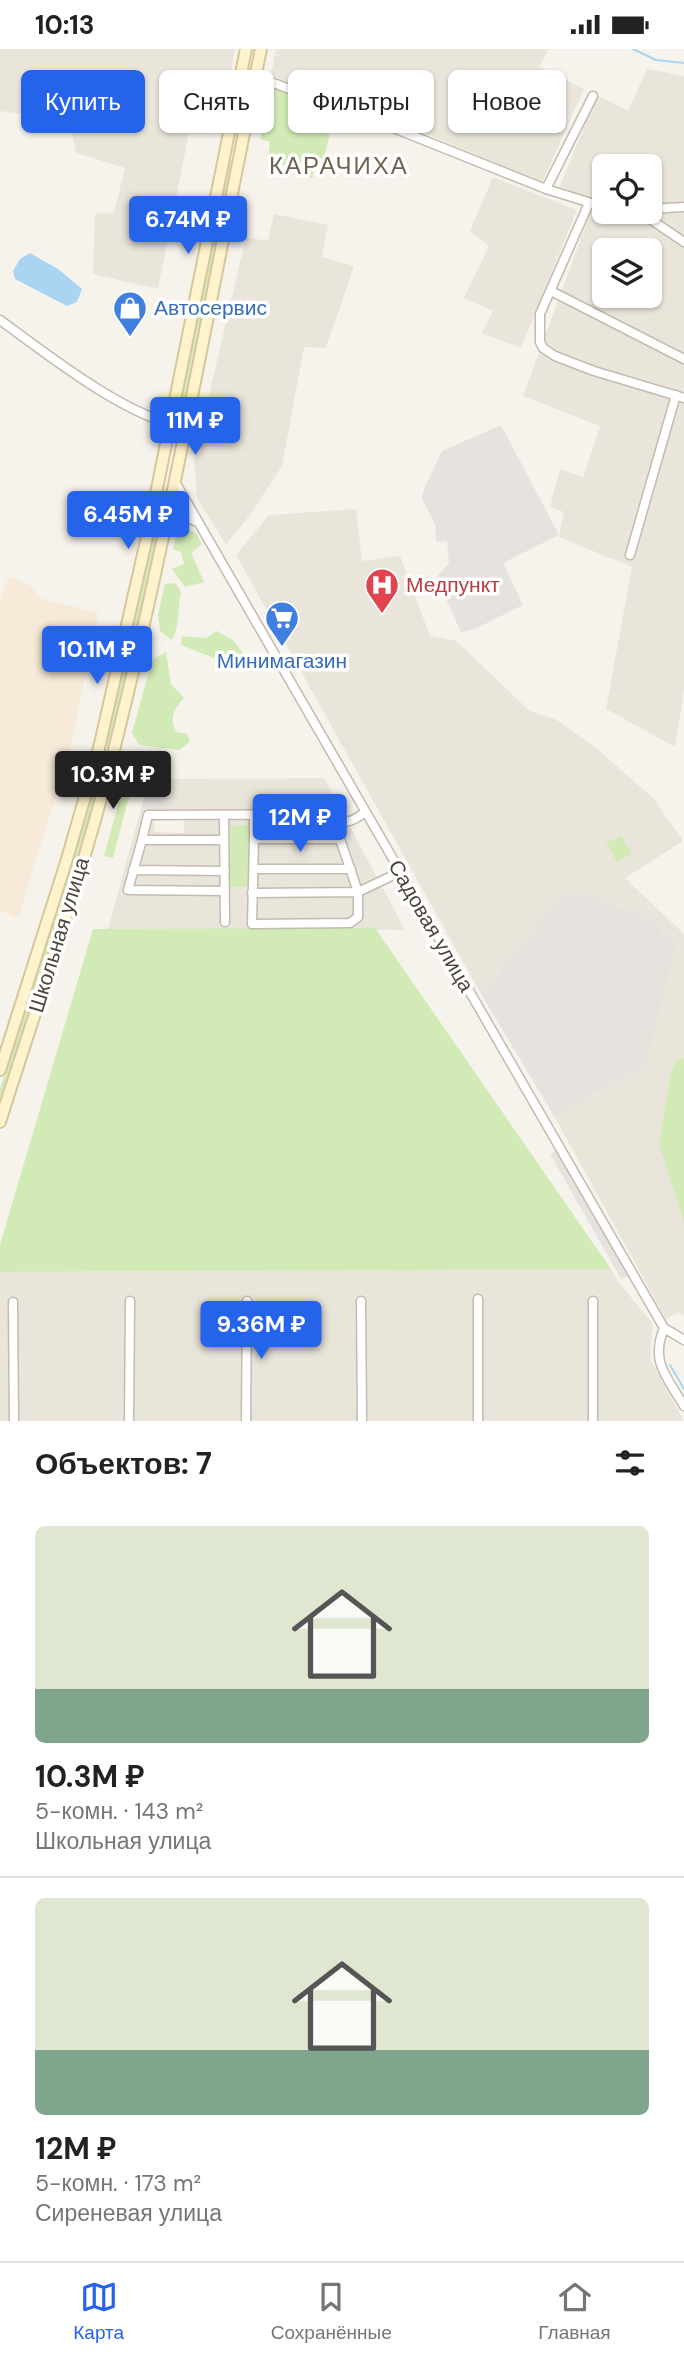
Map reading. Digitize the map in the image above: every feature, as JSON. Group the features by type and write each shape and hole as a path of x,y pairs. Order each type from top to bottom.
{"main road":[{"name":"Школьная улица","path":"242,70 246,49"},
{"name":"Школьная улица","path":"257,70 261,49"},
{"name":"Школьная улица","path":"0,1070 99,748 160,477 229,133"},
{"name":"Школьная улица","path":"0,1122 68,908 113,753 164,531 244,133"},
{"path":"160,477 174,480"},
{"path":"99,748 113,753"}],"street":[{"path":"274,83 546,189 592,204"},
{"path":"546,189 593,96"},
{"path":"589,203 540,314 540,342 543,348 555,356 594,371 680,396 630,555"},
{"path":"662,209 684,207"},
{"path":"657,224 684,242"},
{"path":"551,291 684,359"},
{"path":"0,320 103,392 170,425 185,428"},
{"name":"Садовая улица","path":"174,480 664,1328"},
{"path":"164,531 178,519 190,519 199,523"},
{"path":"225,891 128,891 148,815 335,814 343,822 348,822 366,812"},
{"path":"293,814 293,839"},
{"path":"224,815 225,922"},
{"path":"254,815 252,924 350,923 358,917 358,892 340,839 343,822"},
{"path":"254,839 340,839"},
{"path":"142,840 224,840"},
{"path":"254,869 351,869"},
{"path":"133,870 225,871"},
{"path":"252,893 358,892 400,872"},
{"path":"478,1299 478,1421"},
{"path":"130,1301 130,1421"},
{"path":"246,1421 247,1301"},
{"path":"361,1301 362,1421"},
{"path":"593,1301 593,1421"},
{"path":"13,1302 14,1421"},
{"path":"684,1339 664,1328 659,1341 658,1361 684,1406"}],"shaded area":[{"path":"0,49 235,49 231,70 159,70 159,133 189,133 158,289 93,274 95,214 114,213 125,168 76,153 72,133 145,133 145,70 21,70 21,114 0,111"},
{"path":"276,49 549,49 539,67 545,70 448,70 448,133 564,133 542,183 425,133 434,133 434,70 288,70 288,81 274,76 272,70"},
{"path":"647,69 684,76 684,690 675,747 606,709 632,567 559,537 564,512 550,507 560,469 583,477 600,426 523,396 592,208 592,224 662,224 662,154 592,154 592,202 560,186 597,95 628,111"},
{"path":"566,80 584,89 566,129"},
{"path":"493,177 577,210 521,348 482,333 493,311 464,298 489,246 470,231"},
{"path":"274,214 328,225 322,257 354,266 326,348 304,347 282,466 226,545 197,498 194,459 246,237 268,241"},
{"path":"501,425 559,535 503,563 523,605 475,629 461,632 436,577 449,563 447,541 436,542 435,524 422,499 442,451"},
{"path":"356,509 362,561 400,556 430,636 456,641 530,711 555,719 595,747 654,799 683,841 625,878 684,934 684,1316 678,1312 666,1319 554,1116 645,1066 662,937 659,922 581,892 562,894 481,994 236,555 269,515"},
{"path":"9,576 31,586 40,598 98,613 71,747 18,918 0,911 0,600"},
{"path":"324,778 405,930 108,929 149,779","holes":["155,819 184,819 184,833 154,832"]},
{"path":"163,783 163,809 145,809 153,784"},
{"path":"350,832 364,864 355,867 342,836"},
{"path":"581,892 659,922 662,936 676,942 645,1066 554,1116 481,994 562,894"},
{"path":"556,1151 628,1276 621,1279 550,1154"},
{"path":"611,1269 653,1324 650,1359 684,1421 0,1421 0,1272"}],"green space":[{"path":"274,86 288,91 288,133 330,133 322,166 315,165 312,178 298,175 298,167 267,162 270,142 260,139 261,133 274,133"},
{"path":"229,160 233,161 180,422 176,420"},
{"path":"162,493 167,495 110,746 107,747 105,744"},
{"path":"187,529 196,533 202,544 191,553 204,582 185,587 172,569 184,564 181,552 173,549 177,530"},
{"path":"176,583 181,592 172,640 160,631 158,615 165,584"},
{"path":"217,631 233,640 252,665 251,673 181,645 182,636 206,638"},
{"path":"166,652 171,684 184,698 174,714 174,727 176,732 187,734 190,742 179,750 139,745 132,733 152,660"},
{"path":"105,758 78,861 0,1104 0,1089 73,861 101,760"},
{"path":"131,760 152,762 166,769 142,770 127,804 113,858 104,856 124,784 129,783 126,770"},
{"path":"254,825 251,887 227,887 227,826"},
{"path":"621,836 632,854 617,862 606,843"},
{"path":"375,928 611,1269 0,1272 0,1245 93,929"},
{"path":"677,1059 684,1059 684,1222 659,1144 671,1072"}],"water":[{"path":"30,253 58,269 82,289 77,302 67,306 15,279 13,271 20,259"}],"waterway":[{"path":"633,49 656,60 684,63"},
{"path":"670,1365 684,1389"}],"place":[{"name":"Автосервис","path":"130,338"},
{"name":"Медпункт","path":"382,615"},
{"name":"Минимагазин","path":"282,648"}],"district":[{"name":"КАРАЧИХА","path":"339,166"}]}
